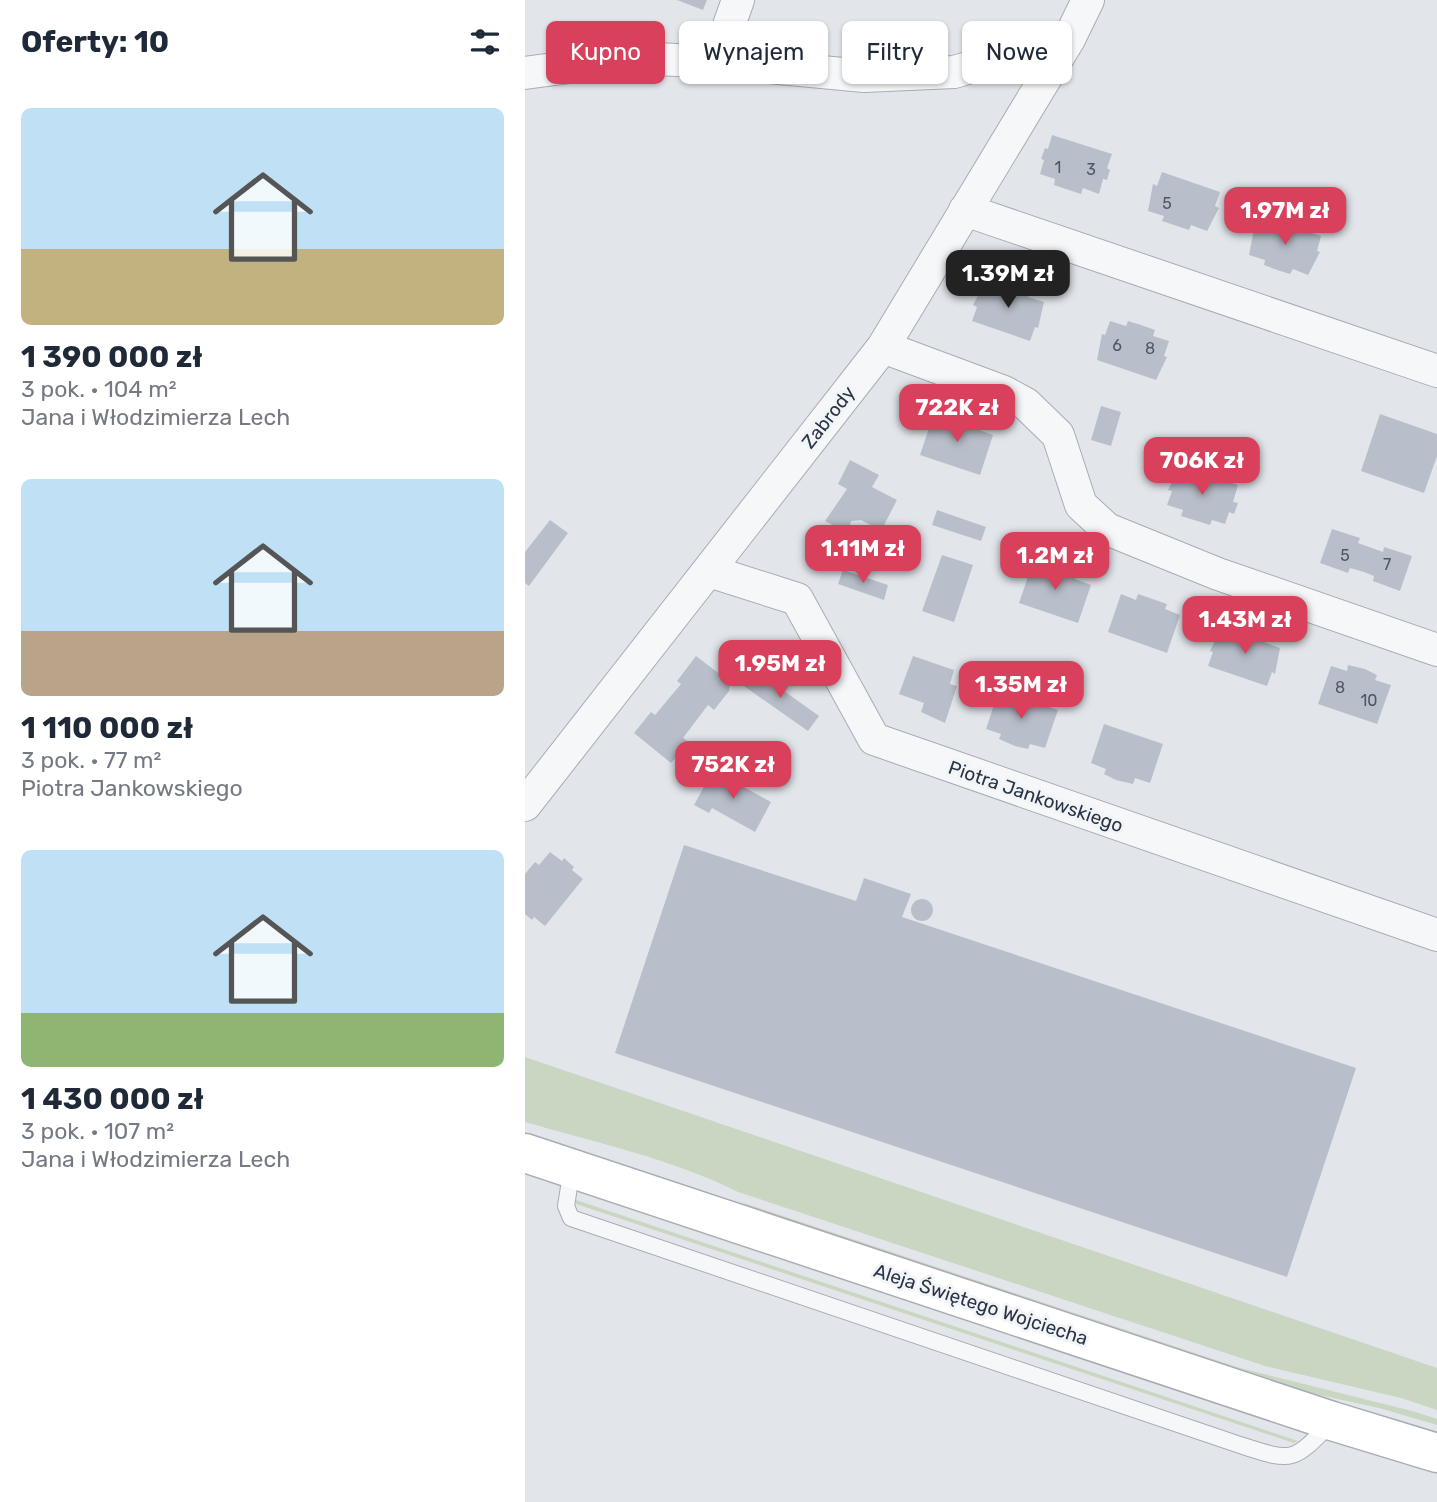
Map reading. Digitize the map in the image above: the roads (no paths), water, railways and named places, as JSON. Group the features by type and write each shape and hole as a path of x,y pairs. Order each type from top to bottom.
{"street":[{"path":"731,21 738,0"},
{"name":"Zabrody","path":"1072,33 1088,0"},
{"path":"525,73 637,58 679,60"},
{"path":"828,73 864,76 962,70"},
{"name":"Zabrody","path":"525,806 883,347 1042,84"},
{"path":"965,210 1437,371"},
{"path":"883,347 1004,392 1026,404 1058,435 1081,505 1107,529 1218,574 1437,650"},
{"name":"Piotra Jankowskiego","path":"709,570 797,599 874,739 1437,935"},
{"name":"Aleja Świętego Wojciecha","path":"525,1153 1332,1421 1437,1453"}],"lane":[{"path":"572,1168 566,1206 571,1218 1224,1440 1273,1455 1294,1456 1304,1451 1332,1421"}]}
